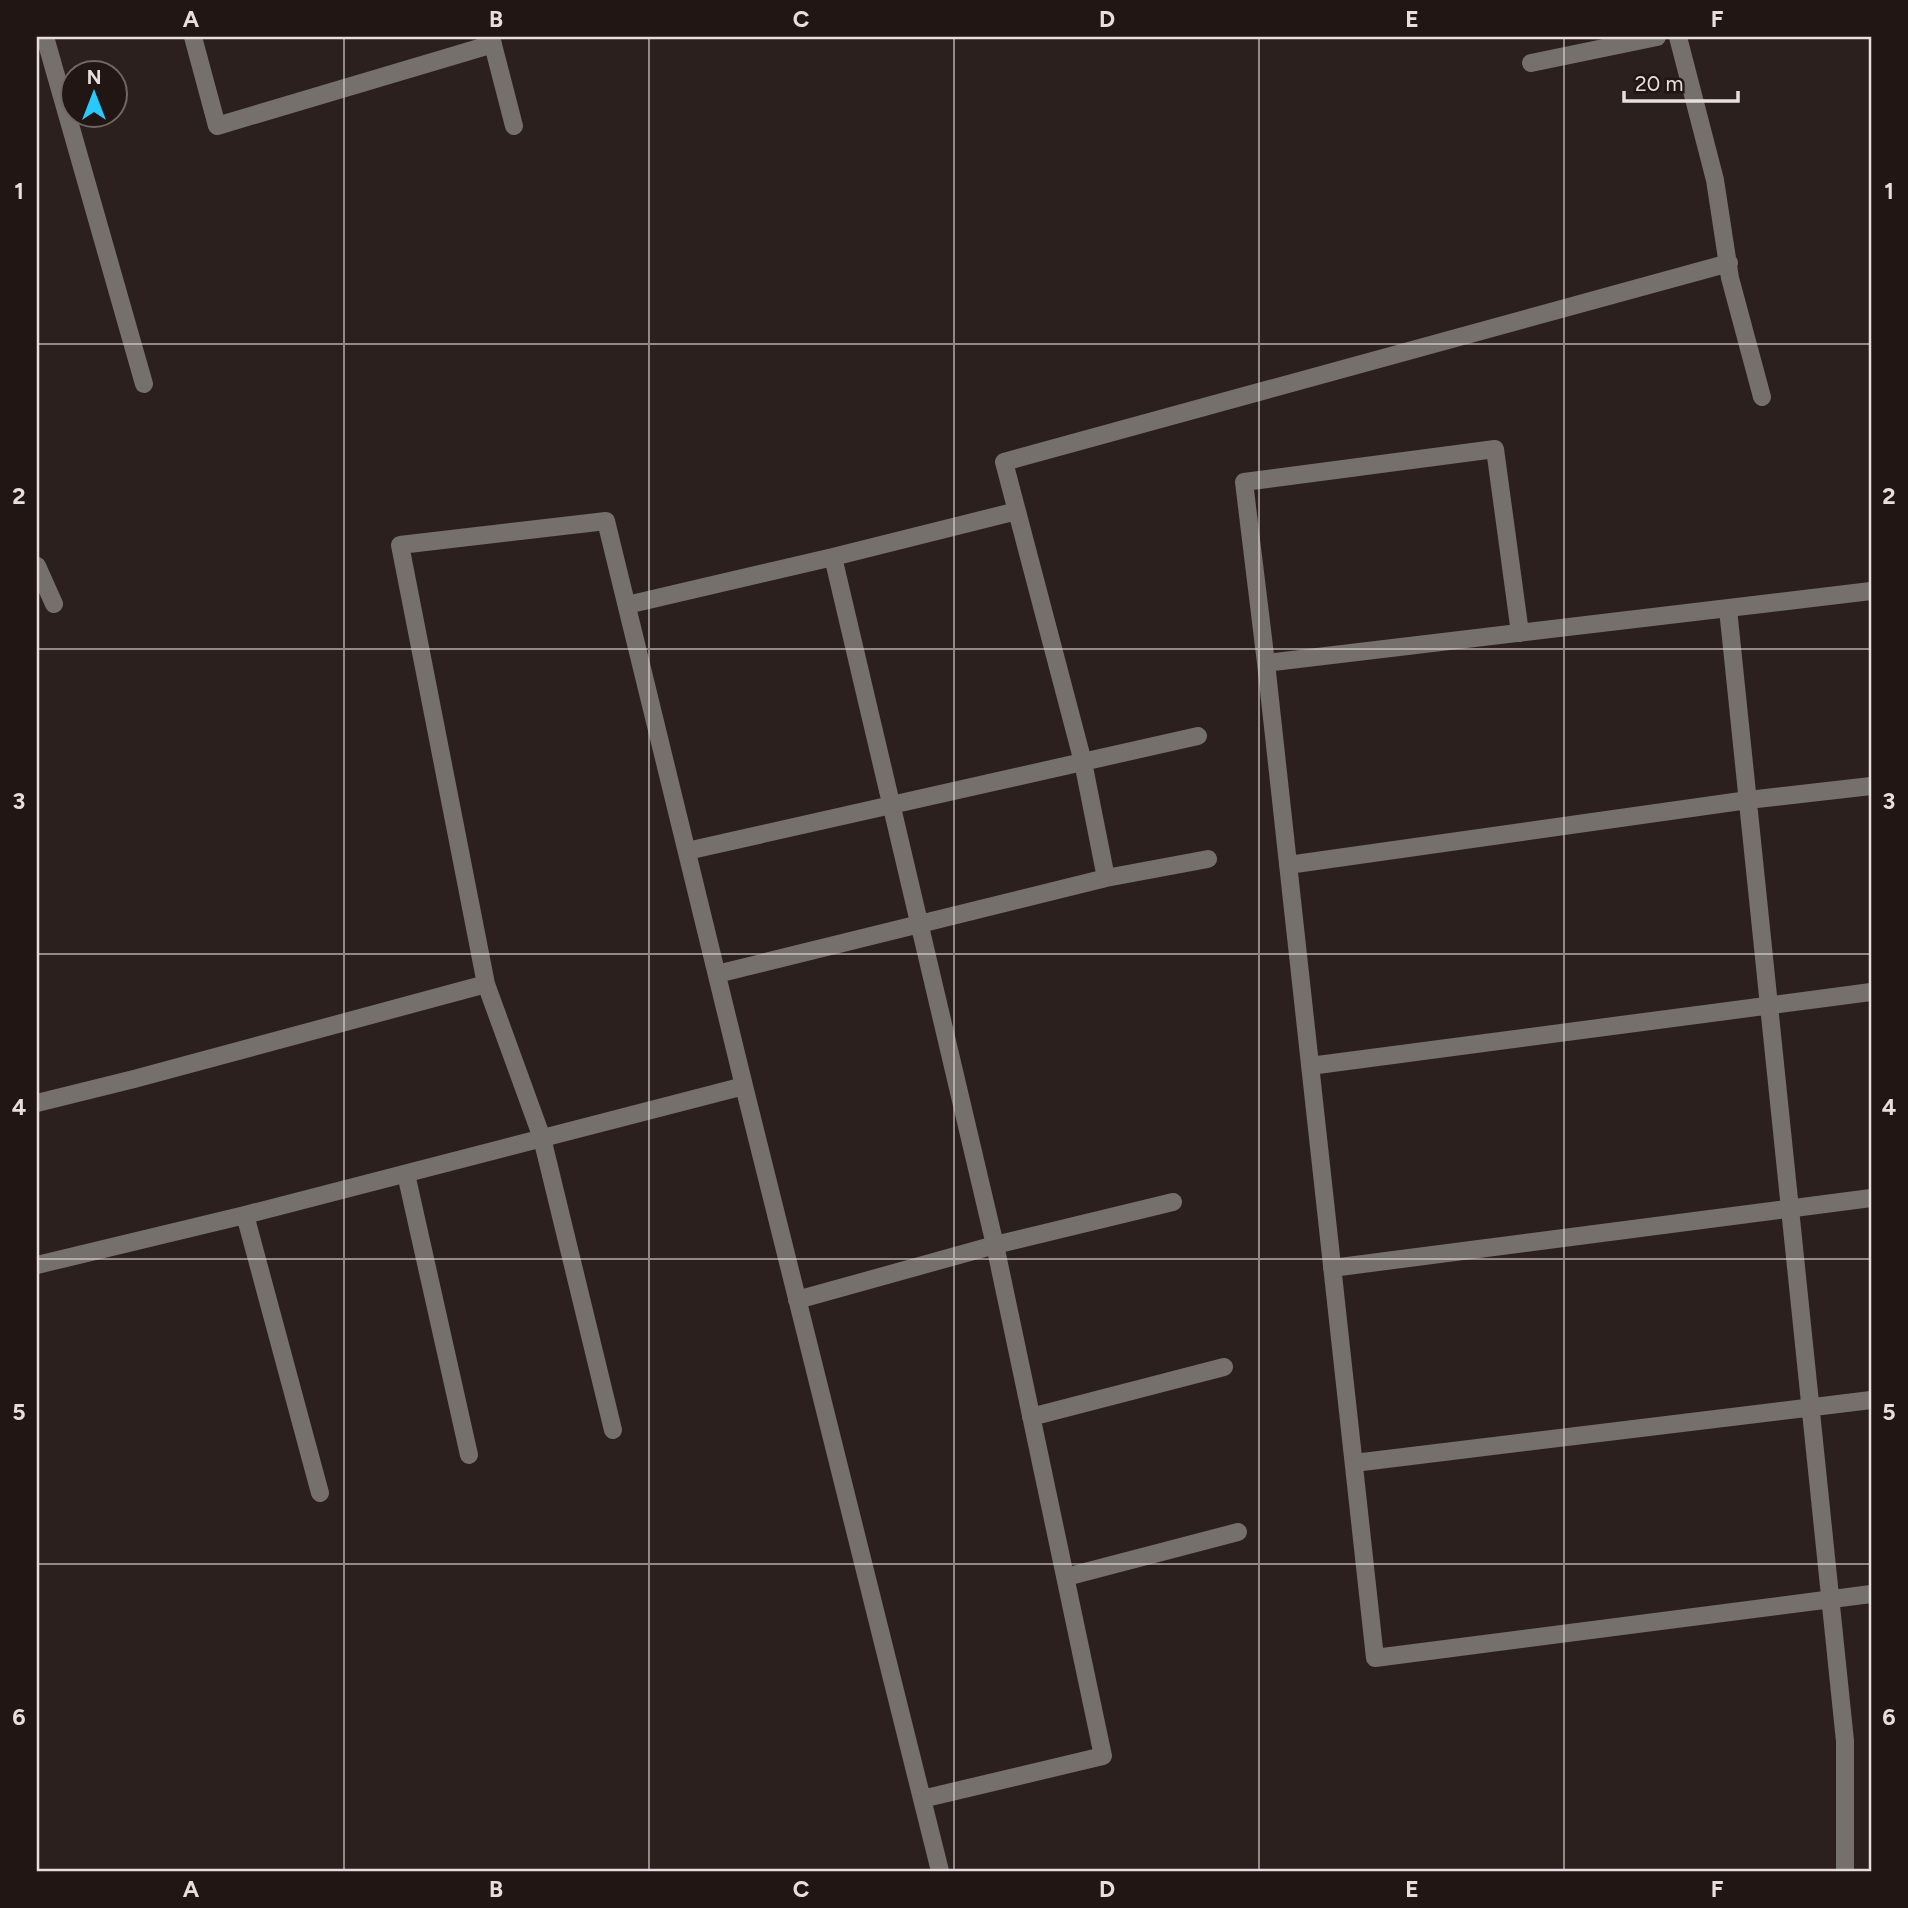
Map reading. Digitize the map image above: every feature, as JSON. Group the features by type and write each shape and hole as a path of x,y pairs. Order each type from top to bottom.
{"street":[{"path":"45,37 144,384"},
{"path":"193,37 217,125 492,40 514,125"},
{"path":"1531,63 1657,37"},
{"path":"1678,37 1715,180 1730,278 1762,397"},
{"path":"1105,878 1083,762 1004,462 1729,262"},
{"path":"1520,633 1495,449 1244,482 1375,1658 1871,1594"},
{"path":"627,605 1017,511"},
{"path":"613,1430 542,1138 485,984 400,545 606,521 940,1871"},
{"path":"833,557 995,1245 1103,1756 922,1799"},
{"path":"37,566 54,604"},
{"path":"1266,663 1871,592"},
{"path":"1728,609 1845,1741 1845,1871"},
{"path":"687,851 1198,736"},
{"path":"1288,865 1748,800 1871,786"},
{"path":"717,974 1105,878 1208,859"},
{"path":"37,1103 485,984"},
{"path":"1310,1066 1871,992"},
{"path":"37,1265 245,1215 744,1086"},
{"path":"406,1174 469,1455"},
{"path":"1332,1268 1871,1198"},
{"path":"797,1300 995,1245 1173,1202"},
{"path":"245,1215 320,1493"},
{"path":"1031,1417 1224,1367"},
{"path":"1353,1462 1810,1409 1871,1399"},
{"path":"1066,1577 1238,1532"}]}
